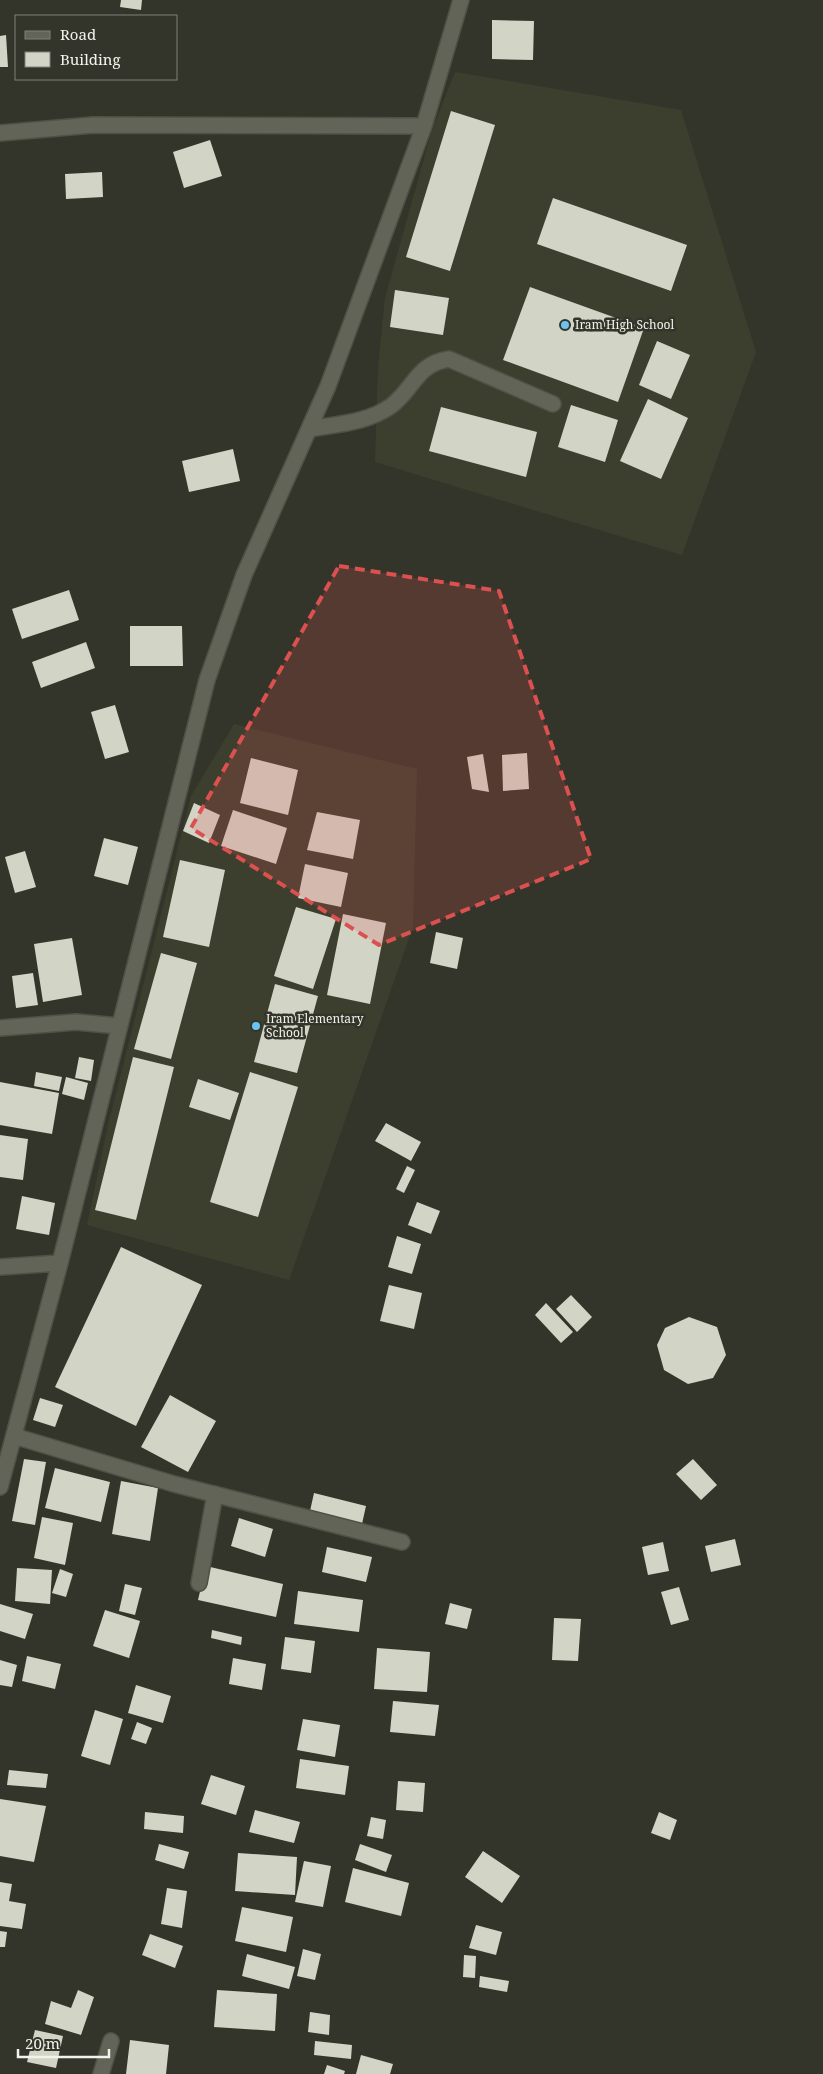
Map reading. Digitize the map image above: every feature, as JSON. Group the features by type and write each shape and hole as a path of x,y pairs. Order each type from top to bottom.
{"street":[{"path":"0,1487 60,1264 207,680 244,575 328,386 424,126 462,0"},
{"path":"0,133 93,126 424,126"},
{"path":"309,429 368,418 390,406 429,365 435,361 449,359 553,404"},
{"path":"0,1028 76,1022 119,1026"},
{"path":"0,1267 60,1264"},
{"path":"14,1436 214,1494 402,1542"},
{"path":"199,1583 214,1494"},
{"path":"102,2074 111,2041"}],"highlighted area":[{"path":"339,566 499,591 591,859 379,945 191,828"}],"shaded area":[{"name":"Iram High School","path":"455,72 681,110 756,352 682,555 375,462 378,368 385,298 432,130"},
{"name":"Iram Elementary School","path":"234,724 417,769 413,927 289,1280 87,1225 108,1125 191,796"}],"building":[{"path":"121,0 142,0 141,10 120,7"},
{"path":"492,20 534,21 533,60 492,59"},
{"path":"6,35 8,67 0,67 0,36"},
{"path":"451,111 495,125 450,271 406,257"},
{"path":"210,140 222,176 184,188 173,152"},
{"path":"102,172 103,197 66,199 65,174"},
{"path":"553,198 687,245 671,291 537,244"},
{"path":"530,287 644,328 618,402 503,360"},
{"path":"395,290 449,298 443,335 390,327"},
{"path":"657,341 690,355 671,399 639,385"},
{"path":"648,399 688,418 661,479 620,461"},
{"path":"571,405 618,420 605,462 558,447"},
{"path":"441,407 537,432 526,477 429,451"},
{"path":"233,449 240,481 189,492 182,461"},
{"path":"69,590 79,620 22,639 12,609"},
{"path":"130,626 182,626 183,666 130,666"},
{"path":"86,642 95,668 41,688 32,662"},
{"path":"115,705 129,752 105,759 91,712"},
{"path":"527,753 529,789 503,791 502,755"},
{"path":"483,754 489,792 472,789 467,757"},
{"path":"251,758 298,770 288,815 240,803"},
{"path":"194,803 220,815 209,843 183,831"},
{"path":"233,810 287,828 276,864 221,846"},
{"path":"317,812 360,820 353,859 307,850"},
{"path":"104,838 138,847 128,885 94,876"},
{"path":"25,851 36,887 15,893 5,857"},
{"path":"180,860 225,870 209,947 163,937"},
{"path":"305,864 348,873 341,907 298,898"},
{"path":"296,907 336,919 313,989 274,976"},
{"path":"343,914 386,923 370,1004 327,995"},
{"path":"436,932 463,938 457,969 430,963"},
{"path":"72,938 82,995 43,1002 34,944"},
{"path":"161,953 197,963 171,1059 134,1049"},
{"path":"33,973 38,1005 16,1008 12,976"},
{"path":"275,984 318,996 297,1073 254,1062"},
{"path":"79,1057 94,1060 91,1081 75,1078"},
{"path":"133,1057 174,1067 136,1220 95,1210"},
{"path":"36,1072 62,1077 59,1091 34,1086"},
{"path":"250,1072 298,1087 258,1217 210,1202"},
{"path":"66,1077 88,1083 84,1100 62,1094"},
{"path":"198,1079 239,1093 230,1120 189,1107"},
{"path":"0,1082 59,1093 52,1134 0,1125"},
{"path":"386,1123 421,1142 411,1161 375,1141"},
{"path":"0,1135 28,1139 23,1180 0,1177"},
{"path":"407,1166 415,1170 404,1193 396,1189"},
{"path":"22,1196 55,1203 49,1235 16,1229"},
{"path":"417,1202 440,1211 431,1234 408,1225"},
{"path":"397,1236 421,1244 412,1274 388,1267"},
{"path":"121,1247 202,1285 136,1426 55,1387"},
{"path":"389,1285 422,1293 414,1329 380,1321"},
{"path":"571,1295 592,1317 577,1332 556,1309"},
{"path":"546,1303 573,1332 561,1343 535,1315"},
{"path":"689,1317 717,1327 726,1355 713,1378 688,1384 664,1370 657,1345 665,1328"},
{"path":"170,1395 216,1421 188,1472 141,1447"},
{"path":"40,1398 63,1405 55,1427 33,1420"},
{"path":"24,1459 46,1462 35,1525 12,1521"},
{"path":"693,1459 717,1485 701,1500 676,1474"},
{"path":"55,1468 110,1482 101,1522 45,1508"},
{"path":"121,1481 158,1488 150,1541 112,1534"},
{"path":"314,1493 366,1506 362,1524 310,1511"},
{"path":"42,1517 73,1523 65,1565 34,1558"},
{"path":"239,1518 273,1529 265,1557 231,1546"},
{"path":"735,1539 741,1565 711,1572 705,1546"},
{"path":"663,1542 669,1571 648,1575 642,1547"},
{"path":"327,1547 372,1557 366,1582 322,1572"},
{"path":"206,1566 283,1584 276,1617 198,1600"},
{"path":"17,1568 52,1570 50,1604 15,1601"},
{"path":"60,1569 73,1574 66,1597 52,1593"},
{"path":"125,1584 142,1588 135,1615 119,1611"},
{"path":"679,1587 689,1620 671,1625 661,1592"},
{"path":"298,1591 363,1600 359,1632 294,1624"},
{"path":"450,1603 472,1609 467,1629 445,1624"},
{"path":"0,1604 33,1614 25,1639 0,1631"},
{"path":"105,1610 140,1621 129,1658 93,1646"},
{"path":"554,1618 581,1619 578,1661 552,1660"},
{"path":"212,1630 242,1637 241,1645 211,1638"},
{"path":"285,1637 315,1641 311,1673 281,1669"},
{"path":"377,1648 430,1652 427,1692 374,1689"},
{"path":"27,1656 61,1664 55,1689 22,1681"},
{"path":"233,1658 266,1664 262,1690 229,1684"},
{"path":"0,1660 17,1665 12,1687 0,1685"},
{"path":"136,1685 171,1696 163,1723 128,1713"},
{"path":"393,1701 439,1705 435,1736 390,1732"},
{"path":"95,1710 123,1719 110,1765 81,1756"},
{"path":"303,1719 340,1725 335,1757 297,1750"},
{"path":"137,1722 152,1728 146,1744 131,1739"},
{"path":"300,1759 349,1766 345,1795 296,1788"},
{"path":"9,1770 48,1774 46,1788 7,1785"},
{"path":"211,1775 245,1786 236,1815 201,1804"},
{"path":"398,1781 425,1783 423,1812 396,1810"},
{"path":"0,1799 46,1806 34,1862 0,1856"},
{"path":"255,1810 300,1822 294,1843 249,1832"},
{"path":"145,1812 184,1816 183,1833 144,1829"},
{"path":"659,1812 677,1820 670,1840 651,1833"},
{"path":"371,1817 386,1820 383,1839 367,1836"},
{"path":"159,1844 189,1852 184,1869 155,1860"},
{"path":"360,1844 392,1855 386,1872 355,1860"},
{"path":"483,1851 520,1876 502,1903 465,1877"},
{"path":"238,1853 297,1857 295,1895 235,1891"},
{"path":"304,1861 331,1866 323,1907 295,1902"},
{"path":"353,1868 409,1883 401,1916 345,1902"},
{"path":"0,1882 12,1884 9,1901 26,1904 22,1929 0,1926"},
{"path":"167,1888 187,1891 182,1928 161,1924"},
{"path":"242,1907 293,1917 286,1952 235,1941"},
{"path":"476,1925 502,1932 496,1955 469,1948"},
{"path":"0,1931 7,1932 5,1947 0,1947"},
{"path":"150,1934 183,1946 175,1968 142,1955"},
{"path":"303,1949 321,1954 315,1980 297,1976"},
{"path":"247,1954 295,1967 289,1989 242,1976"},
{"path":"464,1955 476,1956 475,1978 463,1977"},
{"path":"480,1976 509,1981 507,1992 479,1987"},
{"path":"78,1990 94,1997 81,2035 45,2024 51,2001 71,2008"},
{"path":"217,1990 277,1994 275,2031 214,2027"},
{"path":"310,2012 330,2015 329,2035 308,2032"},
{"path":"35,2030 63,2036 56,2068 27,2062"},
{"path":"130,2040 169,2045 166,2074 126,2074"},
{"path":"315,2041 352,2045 351,2059 314,2055"},
{"path":"361,2055 393,2064 390,2074 356,2074"},
{"path":"327,2065 345,2071 344,2074 324,2074"}],"place":[{"name":"Iram High School","path":"565,325"},
{"name":"Iram Elementary School","path":"256,1026"}]}
